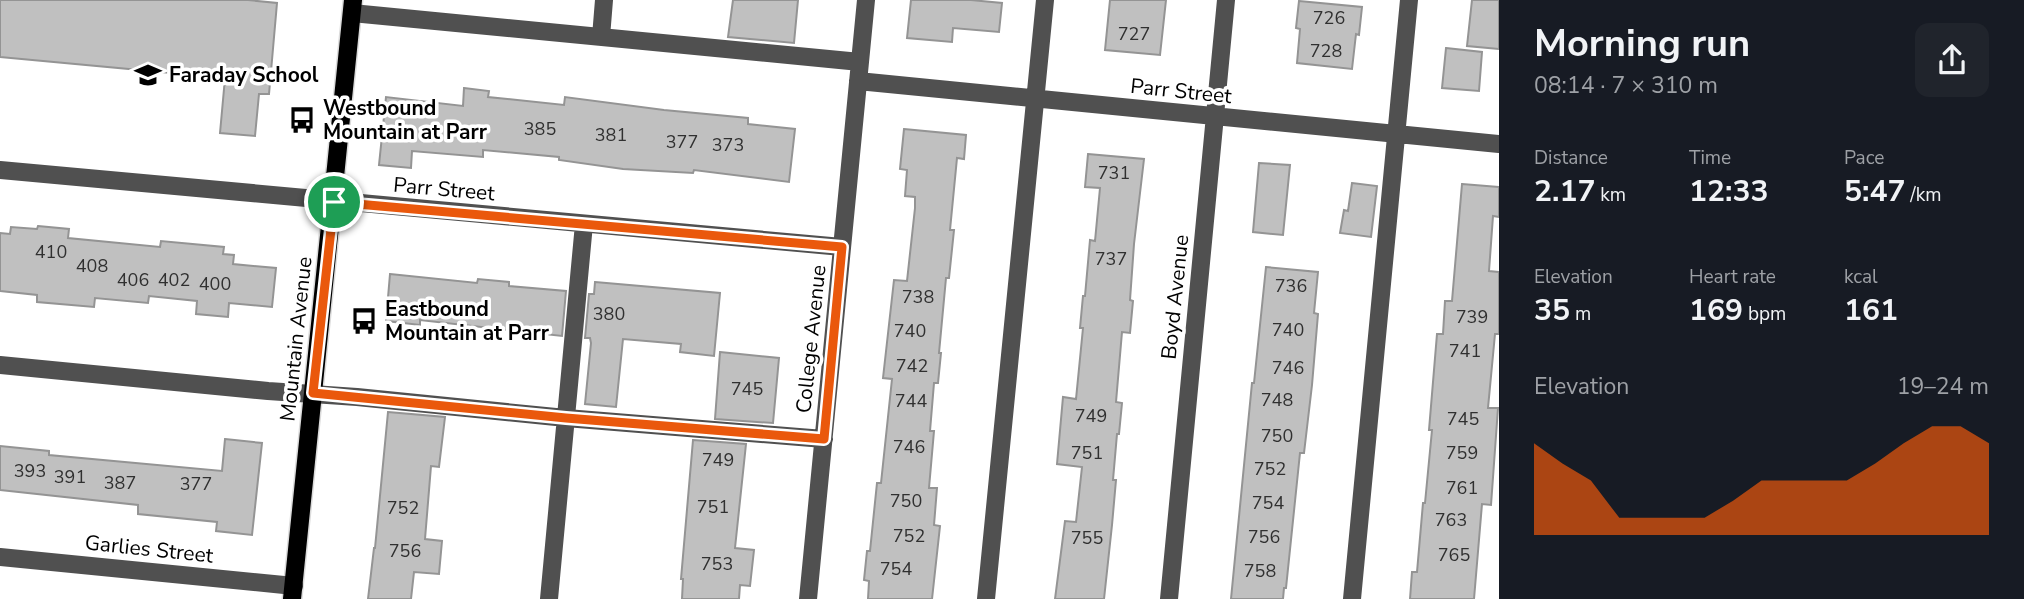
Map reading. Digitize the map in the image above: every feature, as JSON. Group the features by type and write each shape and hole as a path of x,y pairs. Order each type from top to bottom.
{"main road":[{"name":"Mountain Avenue","path":"293,593 352,7"}],"street":[{"path":"600,37 604,0"},
{"name":"College Avenue","path":"808,599 866,0"},
{"path":"986,599 1045,0"},
{"name":"Boyd Avenue","path":"1168,599 1226,0"},
{"path":"1352,599 1409,0"},
{"path":"352,7 600,37 860,62"},
{"name":"Parr Street","path":"858,81 1499,144"},
{"name":"Parr Street","path":"0,170 842,247"},
{"path":"549,599 584,224"},
{"path":"0,365 566,418 824,439"},
{"name":"Garlies Street","path":"0,557 293,593"}],"building":[{"path":"0,0 248,0 277,3 269,94 259,94 255,136 220,133 225,78 0,57"},
{"path":"733,0 798,0 794,43 728,37"},
{"path":"911,0 1002,3 999,32 953,28 952,42 907,38"},
{"path":"1110,0 1166,0 1160,55 1105,50"},
{"path":"1472,0 1499,0 1499,49 1467,46"},
{"path":"1299,1 1362,7 1352,69 1297,63 1300,29 1296,28"},
{"path":"1446,48 1482,52 1479,91 1442,88"},
{"path":"464,88 489,91 488,97 564,105 565,97 748,118 748,124 795,129 789,182 694,170 693,173 623,169 559,160 559,157 483,150 483,157 412,151 411,168 379,165 386,97 463,106"},
{"path":"904,129 966,135 964,159 957,158 950,230 954,230 949,278 946,278 938,383 934,383 930,431 934,431 929,488 937,488 934,525 940,526 932,599 868,599 869,581 864,580 867,551 870,551 877,483 881,483 892,379 883,378 894,280 907,281 915,208 915,197 905,196 907,170 900,169"},
{"path":"1088,154 1144,159 1134,244 1130,333 1122,332 1116,402 1122,403 1117,434 1113,480 1116,480 1104,599 1055,599 1065,521 1076,522 1082,467 1057,464 1063,397 1076,399 1083,328 1080,328 1083,296 1090,240 1095,241 1100,188 1085,187"},
{"path":"1259,163 1290,165 1283,235 1253,232"},
{"path":"1352,183 1377,186 1371,237 1340,233 1344,210 1348,211"},
{"path":"1462,184 1499,187 1499,217 1493,216 1489,271 1499,272 1499,334 1495,334 1488,408 1498,408 1491,505 1482,504 1474,599 1410,599 1412,572 1417,572 1425,503 1437,334 1443,334 1445,301 1452,301"},
{"path":"38,226 69,229 68,238 160,247 161,241 224,247 223,254 234,255 233,264 276,268 272,307 229,303 228,317 196,314 197,301 149,296 148,303 95,298 94,307 37,302 37,295 0,291 0,233 10,234 11,227 37,229"},
{"path":"1266,267 1318,272 1314,313 1318,314 1312,385 1304,453 1300,453 1283,599 1231,599 1252,383"},
{"path":"390,274 477,283 478,279 509,282 509,286 566,291 562,336 420,320 420,325 386,321"},
{"path":"595,282 720,293 714,356 680,352 681,344 623,339 616,407 585,404 591,343 590,338 585,338 589,294 594,294"},
{"path":"720,352 779,358 773,423 715,419"},
{"path":"388,412 445,417 439,467 431,466 425,539 442,541 439,574 414,572 411,599 368,599"},
{"path":"225,439 262,443 252,535 216,531 217,522 138,514 138,505 0,490 0,446 49,451 49,455 222,471"},
{"path":"693,440 746,444 735,548 754,550 750,586 740,585 739,599 682,599 681,579"}],"place":[{"name":"Faraday School","path":"148,75"},
{"name":"Westbound Mountain at Parr","path":"302,120"},
{"name":"Eastbound Mountain at Parr","path":"364,321"}],"route":[{"path":"334,202 842,247 824,439 566,418 313,393 334,202"}]}
